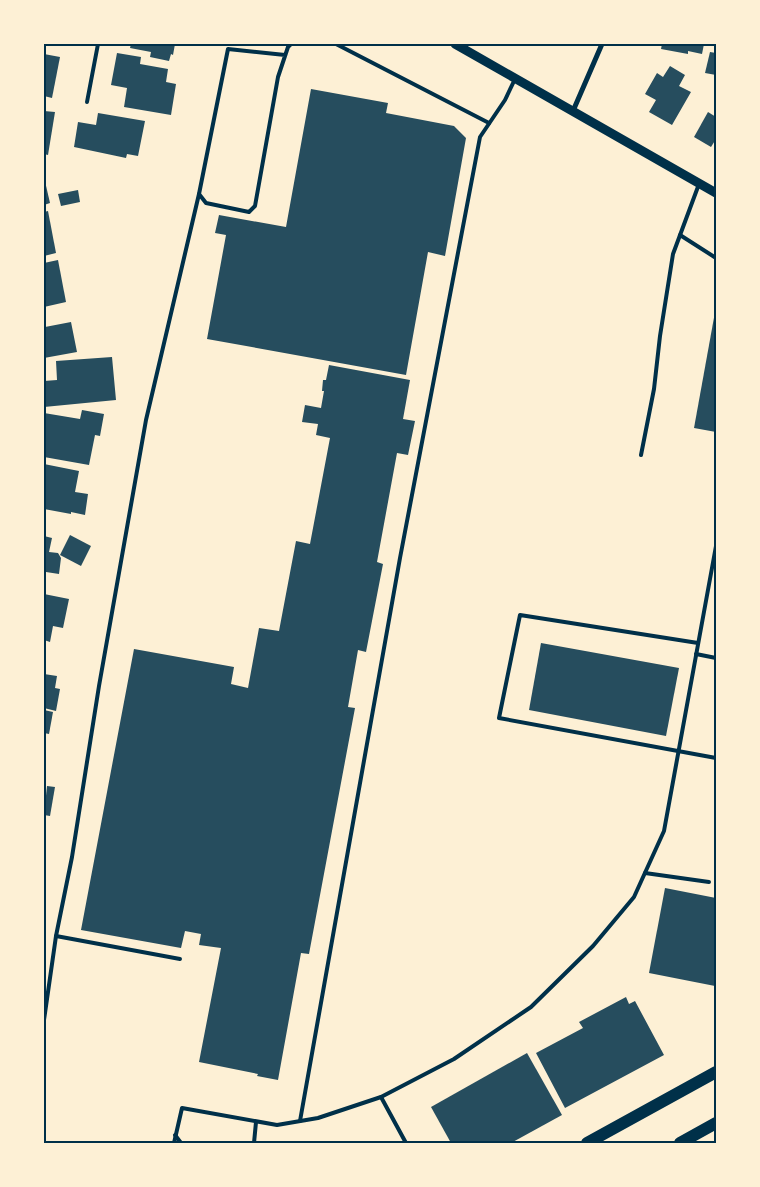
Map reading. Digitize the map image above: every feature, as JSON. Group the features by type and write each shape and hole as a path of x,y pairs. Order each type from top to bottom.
{"main road":[{"path":"588,1143 716,1072"},
{"path":"680,1143 716,1123"}],"street":[{"path":"455,44 716,194"},
{"path":"574,111 602,44"}],"lane":[{"path":"87,102 98,44"},
{"path":"198,194 206,202 249,212 255,206 278,77 288,47 291,44"},
{"path":"336,44 490,123"},
{"path":"44,1020 56,936 72,857 99,686 146,420 198,194 228,49 285,55"},
{"path":"300,1121 399,566 480,137 505,100 515,80"},
{"path":"641,455 654,390 660,336 673,254 699,184"},
{"path":"680,235 716,258"},
{"path":"174,1143 182,1108 277,1126 318,1118 380,1097 454,1059 531,1007 593,946 634,897 664,831 716,546"},
{"path":"698,643 520,615 499,718 716,758"},
{"path":"696,654 716,658"},
{"path":"645,873 709,882"},
{"path":"56,936 180,959"},
{"path":"380,1097 406,1143"},
{"path":"254,1143 256,1122"},
{"path":"175,1135 181,1143"}],"building":[{"path":"131,44 175,44 173,55 171,54 169,61 150,57 151,52 130,48"},
{"path":"662,44 704,44 702,54 688,51 688,54 661,49"},
{"path":"710,52 716,53 716,75 705,73"},
{"path":"117,53 141,57 140,64 168,69 166,82 176,84 171,115 124,107 127,88 111,85"},
{"path":"44,54 60,57 52,98 44,96"},
{"path":"670,66 685,75 679,86 691,92 672,125 649,112 656,100 645,94 657,73 663,77"},
{"path":"311,89 388,103 386,113 454,126 466,138 445,256 428,252 406,375 207,339 226,235 215,233 219,215 286,227"},
{"path":"44,111 55,112 48,155 44,154"},
{"path":"708,112 716,117 716,139 711,147 694,137"},
{"path":"98,113 145,121 138,156 127,154 126,158 74,147 78,122 96,125"},
{"path":"44,177 50,203 44,205"},
{"path":"78,190 80,202 61,206 58,194"},
{"path":"48,211 56,253 44,256 44,212"},
{"path":"58,260 66,302 44,307 44,263"},
{"path":"716,312 716,432 694,428"},
{"path":"71,322 77,352 44,358 44,323 45,327"},
{"path":"112,357 116,400 44,407 44,381 57,380 56,361"},
{"path":"329,365 410,380 403,419 415,421 408,455 397,453 377,562 383,564 366,652 358,650 348,707 355,708 309,954 301,953 278,1080 199,1062 221,948 199,945 201,934 185,931 181,948 81,930 134,649 234,667 231,684 248,688 259,628 279,631 296,541 310,544 330,438 316,435 318,424 302,422 305,405 321,408 324,391 322,391 323,380 326,380"},
{"path":"82,410 104,414 100,436 95,435 89,465 44,457 44,413 80,419"},
{"path":"44,464 79,471 75,492 88,494 85,515 44,509"},
{"path":"70,535 91,546 81,566 60,555"},
{"path":"44,536 52,538 49,552 58,553 61,558 59,574 46,572 45,579"},
{"path":"44,594 69,599 63,628 53,626 50,642 44,640"},
{"path":"541,643 679,668 666,736 529,710"},
{"path":"44,674 57,676 55,688 60,689 56,711 44,708"},
{"path":"44,710 53,712 49,734 44,733"},
{"path":"47,786 55,787 50,816 44,815"},
{"path":"665,888 716,898 715,986 649,973"},
{"path":"626,997 629,1004 635,1001 664,1055 565,1108 536,1053 583,1028 579,1022"},
{"path":"527,1053 562,1115 511,1143 451,1143 431,1107"}]}
